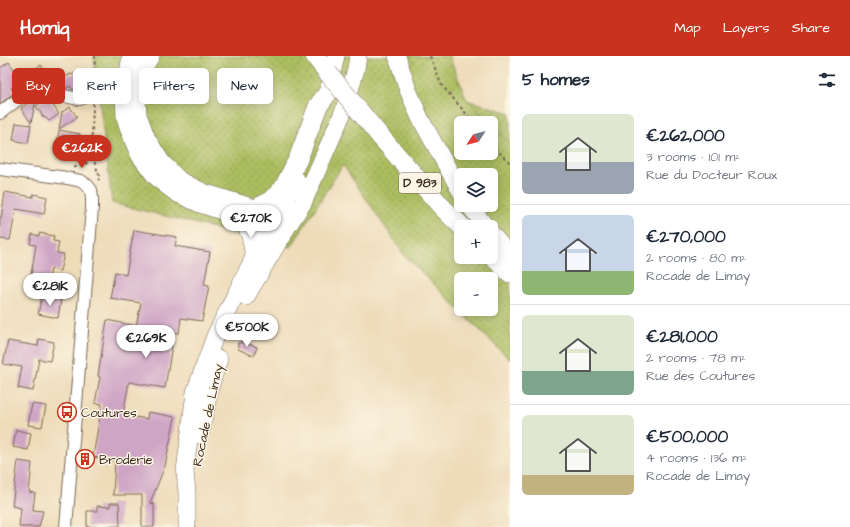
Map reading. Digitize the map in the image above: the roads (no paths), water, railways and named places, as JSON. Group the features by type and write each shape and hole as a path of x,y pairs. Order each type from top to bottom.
{"main road":[{"path":"131,56 124,94 125,117 131,136 140,156 155,176 176,193 200,204 224,212 249,214 269,202 283,189 298,159 318,106 327,94"},
{"path":"150,56 143,67 137,83 137,115 146,139 162,163 179,181 249,214 277,230"},
{"name":"Rocade de Limay","path":"187,527 187,493 185,471 196,392 215,336 254,257 303,203 344,110 356,69 358,56"},
{"path":"397,56 408,90 420,118 454,179"},
{"name":"Rocade de Limay","path":"187,493 194,474 199,440 210,387 227,333 252,286 277,230 304,165 323,112 327,94 322,61"},
{"name":"D 983","path":"322,61 380,136 455,220"},
{"path":"474,212 481,220"},
{"path":"249,214 250,236 254,257"},
{"path":"498,241 510,256"},
{"path":"498,262 510,273"}],"street":[{"path":"0,113 30,90 73,98"},
{"path":"0,168 81,181 88,186 92,193 66,527"}],"place":[{"name":"Coutures","path":"67,412"},
{"name":"Broderie","path":"85,459"}]}
